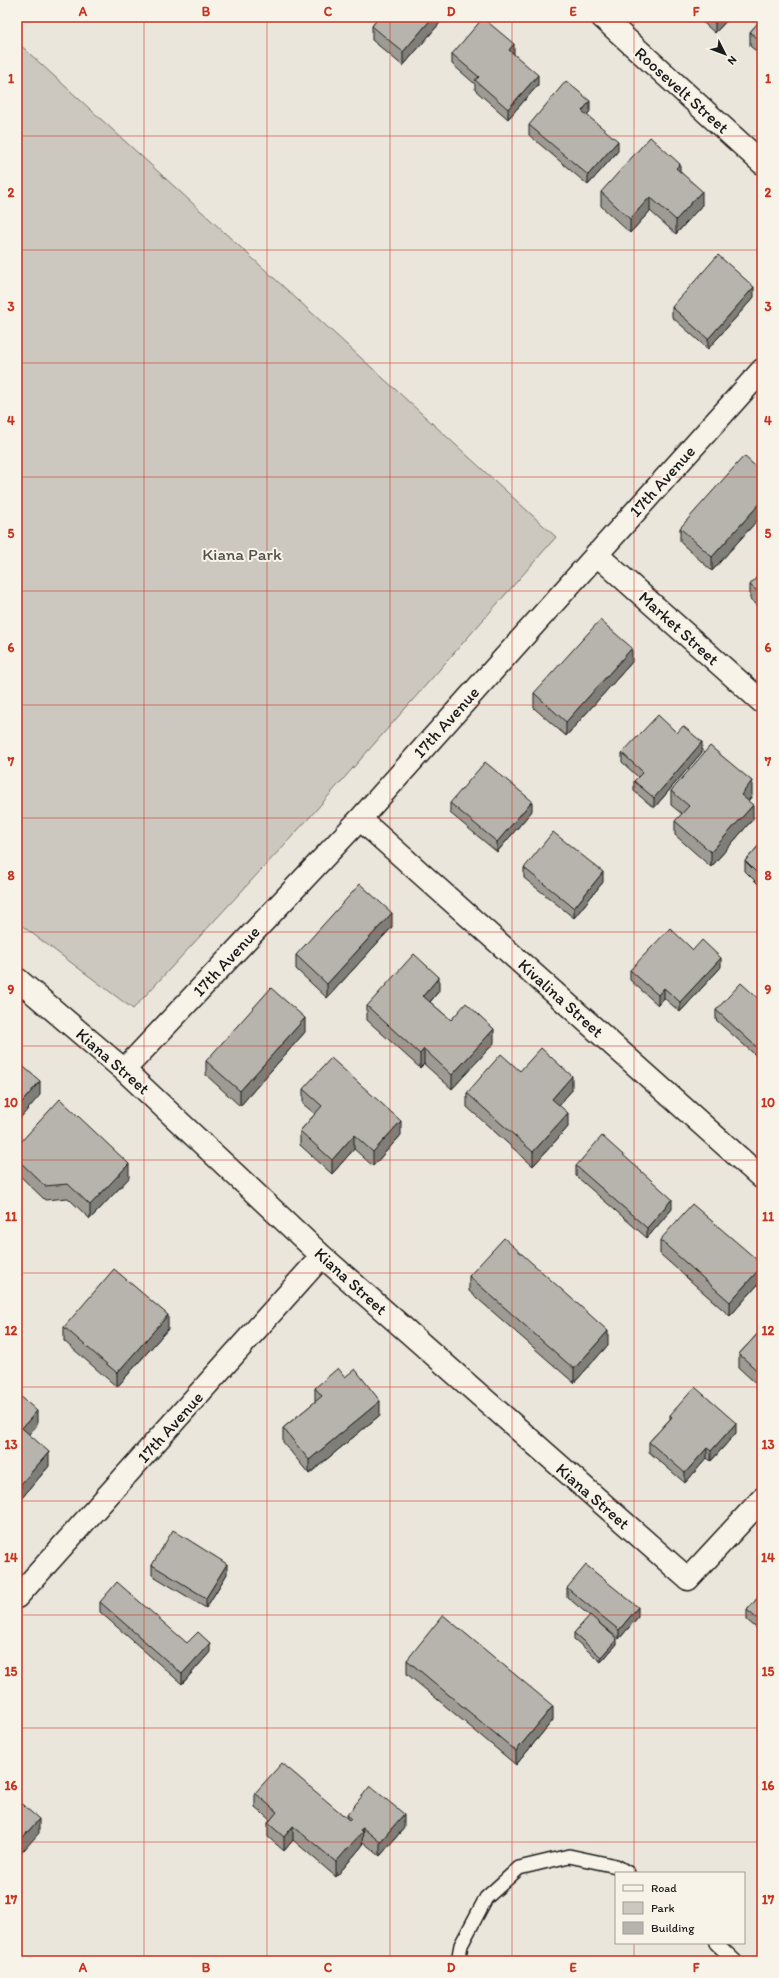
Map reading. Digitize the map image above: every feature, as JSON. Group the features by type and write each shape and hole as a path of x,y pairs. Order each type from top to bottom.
{"street":[{"name":"Roosevelt Street","path":"602,17 762,163"},
{"name":"17th Avenue","path":"124,1070 360,819 762,370"},
{"name":"Market Street","path":"596,554 762,702"},
{"name":"Kivalina Street","path":"360,819 762,1178"},
{"name":"Kiana Street","path":"17,979 124,1070 322,1256 688,1579 762,1499"},
{"name":"17th Avenue","path":"17,1597 322,1256"}],"lane":[{"path":"458,1961 461,1945 486,1898 519,1868 569,1856 616,1866 626,1872"},
{"path":"717,1944 735,1961"}],"green space":[{"name":"Kiana Park","path":"17,42 556,537 309,818 133,1009 17,922"}],"building":[{"path":"379,17 433,17 403,52 372,26"},
{"path":"708,17 721,17 715,23"},
{"path":"483,18 514,44 509,50 538,75 508,109 475,80 479,77 452,54"},
{"path":"762,18 762,42 750,32"},
{"path":"566,81 590,101 582,111 618,141 588,175 529,125"},
{"path":"650,137 680,164 676,168 702,191 676,220 650,197 630,219 601,192"},
{"path":"718,255 754,287 708,339 672,307"},
{"path":"744,456 762,472 762,501 712,557 680,528"},
{"path":"762,571 762,595 750,585"},
{"path":"600,620 632,648 566,722 534,693"},
{"path":"658,715 677,733 683,726 702,742 654,798 634,781 643,772 622,753"},
{"path":"710,746 752,781 741,795 753,805 711,852 675,821 689,806 671,791"},
{"path":"485,762 532,801 497,842 450,803"},
{"path":"553,832 603,872 574,908 524,868"},
{"path":"762,842 762,878 745,861"},
{"path":"360,884 392,913 327,984 296,955"},
{"path":"670,928 693,950 702,940 721,958 680,1002 664,988 658,995 630,970"},
{"path":"414,954 439,977 423,996 451,1020 466,1003 494,1029 452,1075 424,1049 420,1054 367,1006"},
{"path":"741,983 762,1002 762,1052 716,1010"},
{"path":"271,988 305,1018 240,1091 206,1061"},
{"path":"541,1048 572,1076 552,1099 568,1113 533,1152 467,1093 501,1054 520,1071"},
{"path":"331,1058 401,1121 373,1152 354,1135 332,1160 300,1131 322,1106 303,1089"},
{"path":"17,1061 40,1081 17,1108"},
{"path":"60,1099 129,1164 90,1205 68,1184 45,1186 17,1159 17,1146"},
{"path":"602,1136 672,1199 647,1228 576,1166"},
{"path":"692,1204 762,1264 762,1266 730,1302 660,1240"},
{"path":"504,1238 608,1331 574,1369 469,1276"},
{"path":"114,1269 168,1315 117,1373 64,1327"},
{"path":"762,1329 762,1375 739,1354"},
{"path":"338,1368 345,1377 355,1369 380,1401 309,1460 283,1428 322,1396 315,1388"},
{"path":"695,1387 736,1423 711,1451 707,1448 685,1473 649,1442 672,1417 670,1415"},
{"path":"17,1393 37,1411 22,1428 49,1452 21,1484 17,1481"},
{"path":"173,1530 227,1564 206,1598 152,1565"},
{"path":"586,1565 638,1607 619,1630 567,1588"},
{"path":"117,1582 187,1643 198,1632 210,1643 182,1674 100,1602"},
{"path":"762,1593 762,1623 747,1610"},
{"path":"443,1615 553,1706 516,1751 407,1660"},
{"path":"590,1615 617,1639 601,1657 574,1633"},
{"path":"282,1763 349,1820 351,1818 347,1815 370,1786 404,1814 380,1842 363,1828 360,1830 362,1832 336,1862 293,1826 284,1837 268,1823 277,1812 255,1793"},
{"path":"17,1800 39,1819 17,1844"}]}
